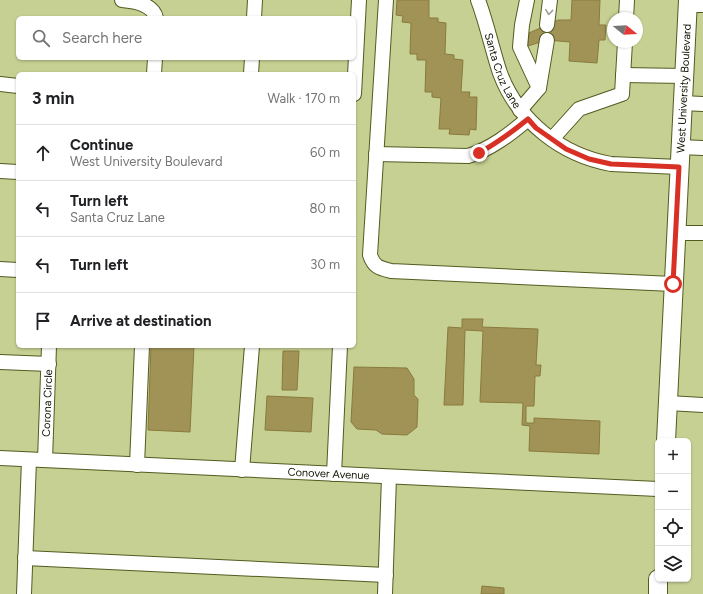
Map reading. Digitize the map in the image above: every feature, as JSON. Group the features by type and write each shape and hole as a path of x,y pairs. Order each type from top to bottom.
{"main road":[{"name":"West University Boulevard","path":"666,438 682,103 693,3"},
{"path":"658,582 658,594"}],"street":[{"path":"122,0 130,0 148,6 156,16"},
{"path":"254,16 255,0"},
{"path":"356,56 359,0"},
{"path":"386,0 370,255 373,264 391,271 673,284"},
{"name":"Santa Cruz Lane","path":"478,0 500,73 524,114 536,128 566,149 578,155 600,162 611,164 679,167"},
{"path":"527,0 522,25 520,47 539,88"},
{"path":"547,25 550,0"},
{"path":"626,12 627,0"},
{"path":"376,154 468,156 479,153 514,131 539,88 547,40"},
{"path":"552,139 579,109 622,94 625,48"},
{"path":"154,72 155,60"},
{"path":"251,72 252,60"},
{"path":"355,72 356,60"},
{"path":"623,75 684,76"},
{"path":"0,84 16,86"},
{"path":"682,103 703,104"},
{"path":"680,146 703,148"},
{"path":"0,171 16,172"},
{"path":"676,233 703,233"},
{"path":"0,269 16,270"},
{"name":"Corona Circle","path":"45,460 49,348"},
{"path":"137,465 142,348"},
{"path":"242,470 252,348"},
{"path":"334,474 340,348"},
{"path":"0,362 49,364"},
{"path":"668,403 703,405"},
{"name":"Conover Avenue","path":"0,458 655,489"},
{"path":"24,594 29,460"},
{"path":"385,594 389,476"},
{"path":"25,558 386,574"},
{"path":"658,594 667,594"}],"building":[{"path":"397,0 429,0 429,18 438,18 438,22 446,23 445,54 454,55 454,59 463,60 461,92 470,92 469,97 477,97 476,130 470,129 469,135 449,134 450,129 439,129 441,98 432,97 432,92 425,92 426,60 417,60 417,54 410,54 411,23 402,22 403,16 396,15"},
{"path":"572,0 600,0 599,25 606,25 605,40 599,40 597,63 569,61 570,42 547,40 528,46 529,33 558,20 571,20"},
{"path":"462,319 483,319 482,327 538,329 536,365 541,365 540,376 535,376 534,406 526,406 526,423 534,423 534,418 600,421 599,454 529,451 530,426 522,425 523,403 480,402 483,331 465,330 463,405 444,405 448,327 462,328"},
{"path":"151,348 194,348 190,432 148,430"},
{"path":"283,351 299,351 297,390 282,390"},
{"path":"354,367 407,368 414,379 414,395 418,399 417,427 407,435 382,434 376,430 357,429 351,422"},
{"path":"267,396 313,398 311,432 265,430"},
{"path":"482,586 504,588 504,594 481,594"}],"route":[{"path":"479,153 514,131 528,119 536,128 566,149 589,159 611,164 679,167 673,284"}]}
